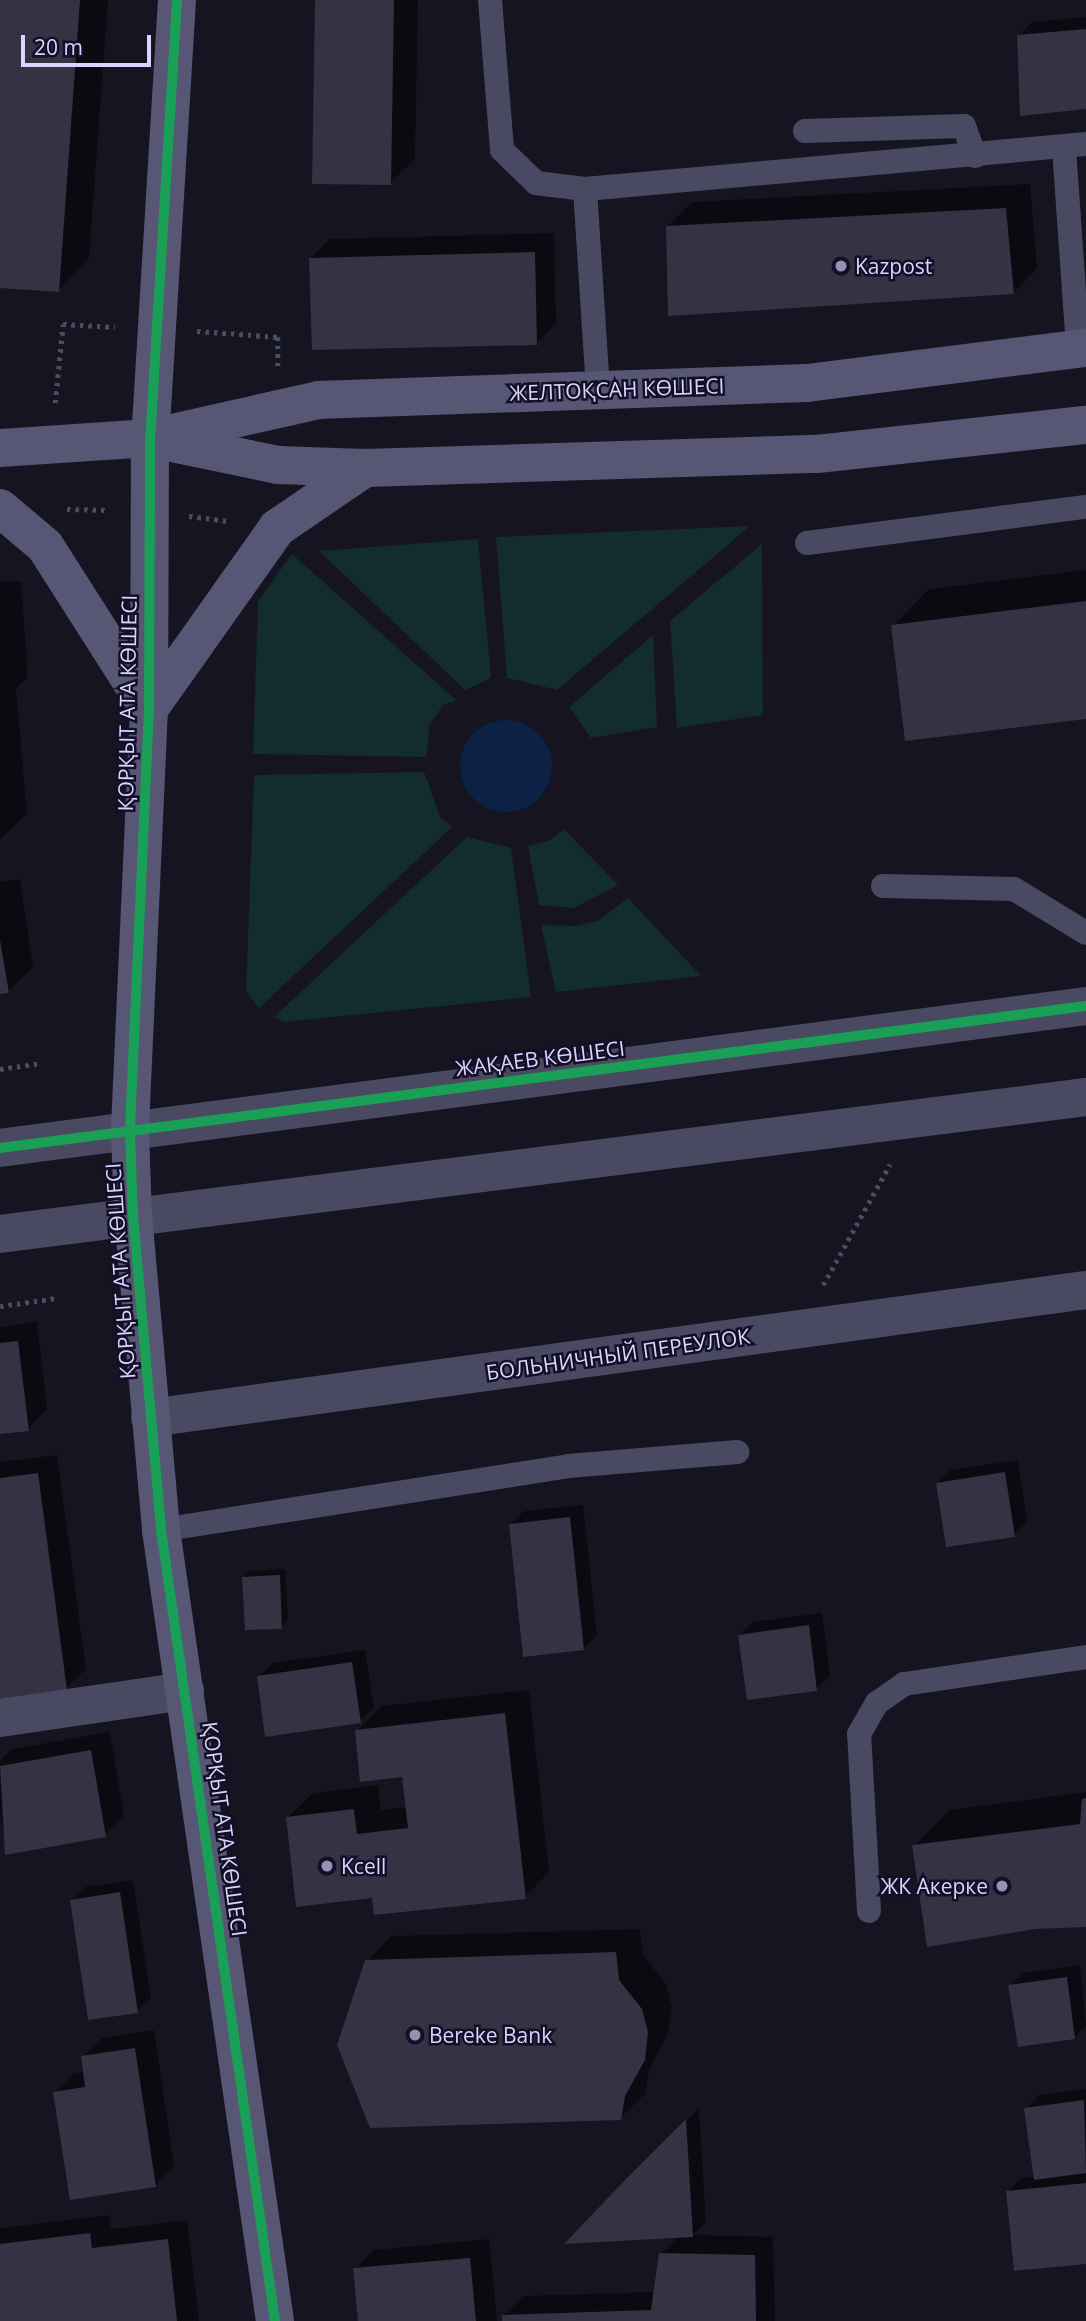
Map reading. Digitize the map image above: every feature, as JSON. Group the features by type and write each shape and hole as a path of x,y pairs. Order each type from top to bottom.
{"street":[{"name":"ҚОРҚЫТ АТА КӨШЕСІ","path":"177,0 150,438 149,709 130,1131 133,1216 162,1530 275,2321"},
{"name":"ЖЕЛТОҚСАН КӨШЕСІ","path":"0,448 150,438 318,400 807,383 1082,348"},
{"name":"ЖЕЛТОҚСАН КӨШЕСІ","path":"150,438 278,466 365,468 817,454 1086,425"},
{"path":"0,508 45,545 149,709 277,528 365,468"},
{"name":"ЖАҚАЕВ КӨШЕСІ","path":"0,1148 1086,1006"},
{"path":"0,1234 1086,1097"},
{"name":"БОЛЬНИЧНЫЙ ПЕРЕУЛОК","path":"150,1419 1086,1290"},
{"path":"0,1718 185,1691"}],"lane":[{"path":"490,0 502,150 536,183 585,189 1075,146 1082,348"},
{"path":"805,131 964,126 975,156"},
{"path":"585,189 598,390"},
{"path":"807,543 1086,507"},
{"path":"883,886 1014,889 1086,933"},
{"path":"162,1530 568,1466 737,1452"},
{"path":"869,1911 859,1734 877,1703 904,1684 1086,1657"}],"path":[{"path":"0,1069 42,1063"},
{"path":"798,1329 915,1120"},
{"path":"0,1306 57,1298"}],"green space":[{"path":"750,526 557,690 507,678 496,537"},
{"path":"478,539 491,678 465,690 319,551"},
{"path":"762,544 763,715 677,728 670,621"},
{"path":"292,554 456,700 443,705 430,724 426,757 253,754 258,601"},
{"path":"653,635 657,727 591,738 569,707"},
{"path":"424,772 441,819 453,826 259,1008 246,992 254,775"},
{"path":"564,829 618,885 574,908 539,905 528,846 550,840"},
{"path":"467,837 511,848 531,997 284,1022 274,1017"},
{"path":"628,898 701,976 556,992 541,925 574,926 598,921"}],"water":[{"path":"506,720 523,724 538,734 548,749 552,766 548,783 538,798 523,808 506,812 489,808 474,798 464,783 460,766 464,749 474,734 489,724"}],"building":[{"path":"0,0 80,0 59,292 0,288"},
{"path":"315,0 394,0 391,185 312,184"},
{"path":"1086,29 1086,109 1020,116 1017,35"},
{"path":"1006,208 1014,294 668,316 666,226"},
{"path":"535,252 537,345 312,350 309,258"},
{"path":"1086,601 1086,719 905,741 891,625"},
{"path":"0,940 9,993 0,994"},
{"path":"18,1341 29,1431 0,1434 0,1343"},
{"path":"1005,1472 1015,1537 946,1547 936,1483"},
{"path":"38,1473 67,1690 0,1699 0,1478"},
{"path":"570,1517 584,1650 523,1657 509,1524"},
{"path":"280,1575 282,1629 245,1630 242,1577"},
{"path":"809,1625 817,1691 747,1700 738,1635"},
{"path":"352,1662 361,1723 265,1737 257,1676"},
{"path":"505,1713 526,1899 374,1915 372,1898 296,1907 286,1817 354,1809 357,1834 408,1828 402,1777 360,1782 355,1730"},
{"path":"91,1750 106,1837 5,1855 0,1766"},
{"name":"ЖК Акерке","path":"1086,1798 1086,1927 1035,1929 927,1947 912,1845 1080,1824 1082,1799"},
{"path":"120,1892 138,2013 88,2020 70,1900"},
{"path":"616,1952 619,1980 642,2009 648,2032 645,2060 625,2096 621,2120 370,2128 337,2045 365,1960"},
{"path":"1067,1977 1075,2039 1018,2047 1008,1985"},
{"path":"135,2048 156,2187 70,2200 53,2092 85,2087 81,2056"},
{"path":"1084,2100 1086,2173 1034,2180 1024,2108"},
{"path":"686,2119 693,2237 564,2244 625,2180"},
{"path":"1086,2183 1086,2264 1014,2271 1006,2191"},
{"path":"90,2233 92,2248 168,2239 177,2321 0,2321 0,2244"},
{"path":"659,2253 755,2255 756,2321 502,2321 502,2315 651,2310"},
{"path":"470,2258 476,2321 358,2321 353,2268"}],"cycle path":[{"path":"177,0 150,438 149,709 130,1131 133,1215 161,1530 275,2321"},
{"path":"0,1148 1086,1006"}],"place":[{"name":"Kazpost","path":"841,266"},
{"name":"Kcell","path":"327,1866"},
{"name":"ЖК Акерке","path":"1002,1886"},
{"name":"Bereke Bank","path":"415,2035"}]}
